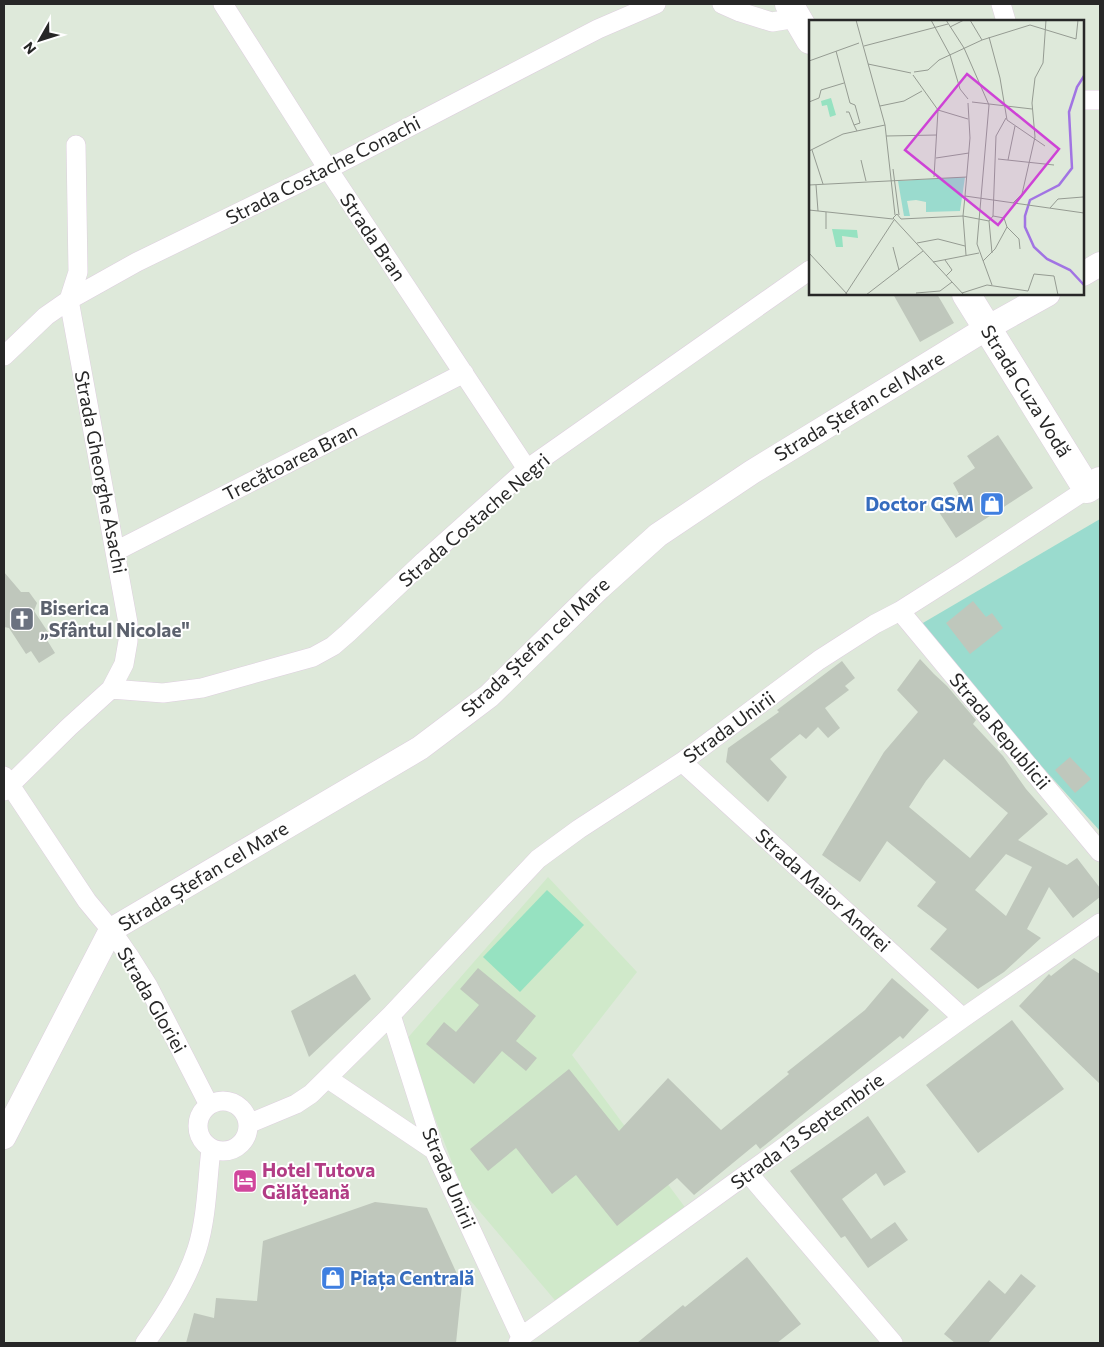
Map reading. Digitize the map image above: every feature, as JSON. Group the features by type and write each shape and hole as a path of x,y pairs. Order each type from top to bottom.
{"main road":[{"name":"Strada Cuza Vodă","path":"967,295 1094,485"}],"street":[{"name":"Strada Bran","path":"223,4 328,169 527,469"},
{"name":"Strada Costache Conachi","path":"4,356 46,316 68,300 137,262 328,169 598,29 656,4"},
{"path":"722,4 772,22 799,21"},
{"path":"1001,4 1006,20"},
{"path":"1084,100 1100,100"},
{"path":"68,300 78,272 76,144"},
{"path":"1084,273 1100,264"},
{"name":"Strada Costache Negri","path":"111,689 163,693 202,688 313,657 333,646 527,469 809,271"},
{"name":"Strada Ștefan cel Mare","path":"4,1137 111,930 420,748 489,696 599,588 658,535 752,472 988,328 1046,295"},
{"name":"Strada Gheorghe Asachi","path":"6,784 111,689 124,664 128,642 128,623 116,551 68,300"},
{"name":"Trecătoarea Bran","path":"116,551 464,373"},
{"name":"Strada Unirii","path":"248,1124 296,1104 311,1094 538,859 579,829 682,762 819,660 875,624 900,611 1094,485"},
{"name":"Strada Republicii","path":"900,611 1100,852"},
{"name":"Strada Maior Andrei","path":"682,762 963,1018"},
{"name":"Strada Gloriei","path":"6,784 87,901 111,930 148,986 209,1105"},
{"name":"Strada 13 Septembrie","path":"520,1340 963,1018 1100,923"},
{"name":"Strada Unirii","path":"390,1014 434,1150 520,1340"},
{"path":"328,1078 434,1150"},
{"path":"216,1101 234,1103 241,1108 248,1124 245,1139 240,1145 226,1151 211,1149 204,1144 197,1128 198,1119 202,1111 216,1101"},
{"path":"145,1343 177,1295 195,1255 202,1225 211,1149"},
{"path":"748,1173 893,1343"}],"shaded area":[{"path":"1100,519 1100,831 916,627"},
{"path":"548,877 637,972 572,1055 687,1210 559,1305 464,1193 405,1041"}],"green space":[{"path":"547,890 584,925 520,992 483,957"}],"building":[{"path":"894,295 938,295 954,323 920,342"},
{"path":"998,435 1033,488 956,538 937,509 959,494 953,483 975,468 967,456"},
{"name":"Biserica „Sfântul Nicolae\"","path":"4,572 21,592 29,592 37,603 34,611 52,638 47,640 55,653 39,663 31,651 26,654 9,628 4,627"},
{"path":"973,601 986,617 992,613 1003,628 970,654 946,623"},
{"path":"920,659 947,686 976,720 973,724 1003,756 1026,789 1048,814 1018,840 1067,865 1077,858 1100,888 1100,897 1073,918 1049,887 1027,929 1041,938 1004,972 978,989 930,949 947,929 917,906 936,882 887,841 860,882 822,855 884,752 918,712 897,690","holes":["944,759 1008,813 970,858 909,807 926,781","1006,854 1032,867 1006,916 975,890"]},
{"path":"842,661 855,678 845,686 849,690 825,708 840,728 828,738 818,727 806,739 800,734 770,759 787,777 768,802 726,762 728,748 779,712 777,710"},
{"path":"1070,757 1091,779 1075,793 1055,770"},
{"path":"1074,958 1100,974 1100,1084 1019,1006 1049,974 1051,976"},
{"path":"478,968 536,1016 516,1041 537,1058 526,1071 502,1051 474,1084 426,1044 444,1022 456,1032 479,1005 460,989"},
{"path":"355,974 371,999 309,1057 291,1011"},
{"path":"892,978 929,1010 903,1039 900,1036 760,1149 756,1144 694,1195 677,1178 617,1226 576,1175 552,1194 516,1148 488,1171 470,1149 569,1069 619,1131 668,1078 721,1130 789,1074 787,1072 865,1010"},
{"path":"1012,1020 1064,1089 978,1153 926,1085"},
{"path":"868,1116 906,1172 884,1186 876,1173 842,1199 871,1239 895,1222 908,1240 868,1268 845,1236 841,1238 790,1171"},
{"name":"Piața Centrală","path":"375,1202 427,1208 462,1285 456,1343 186,1343 194,1313 214,1318 216,1298 257,1301 263,1241"},
{"path":"747,1257 801,1324 777,1343 637,1343 683,1305 685,1307"},
{"path":"1021,1274 1036,1286 988,1343 955,1343 944,1334 989,1280 1005,1294"}],"place":[{"name":"Doctor GSM","path":"992,504"},
{"name":"Biserica „Sfântul Nicolae\"","path":"22,619"},
{"name":"Hotel Tutova Gălățeană","path":"245,1181"},
{"name":"Piața Centrală","path":"333,1278"}]}
